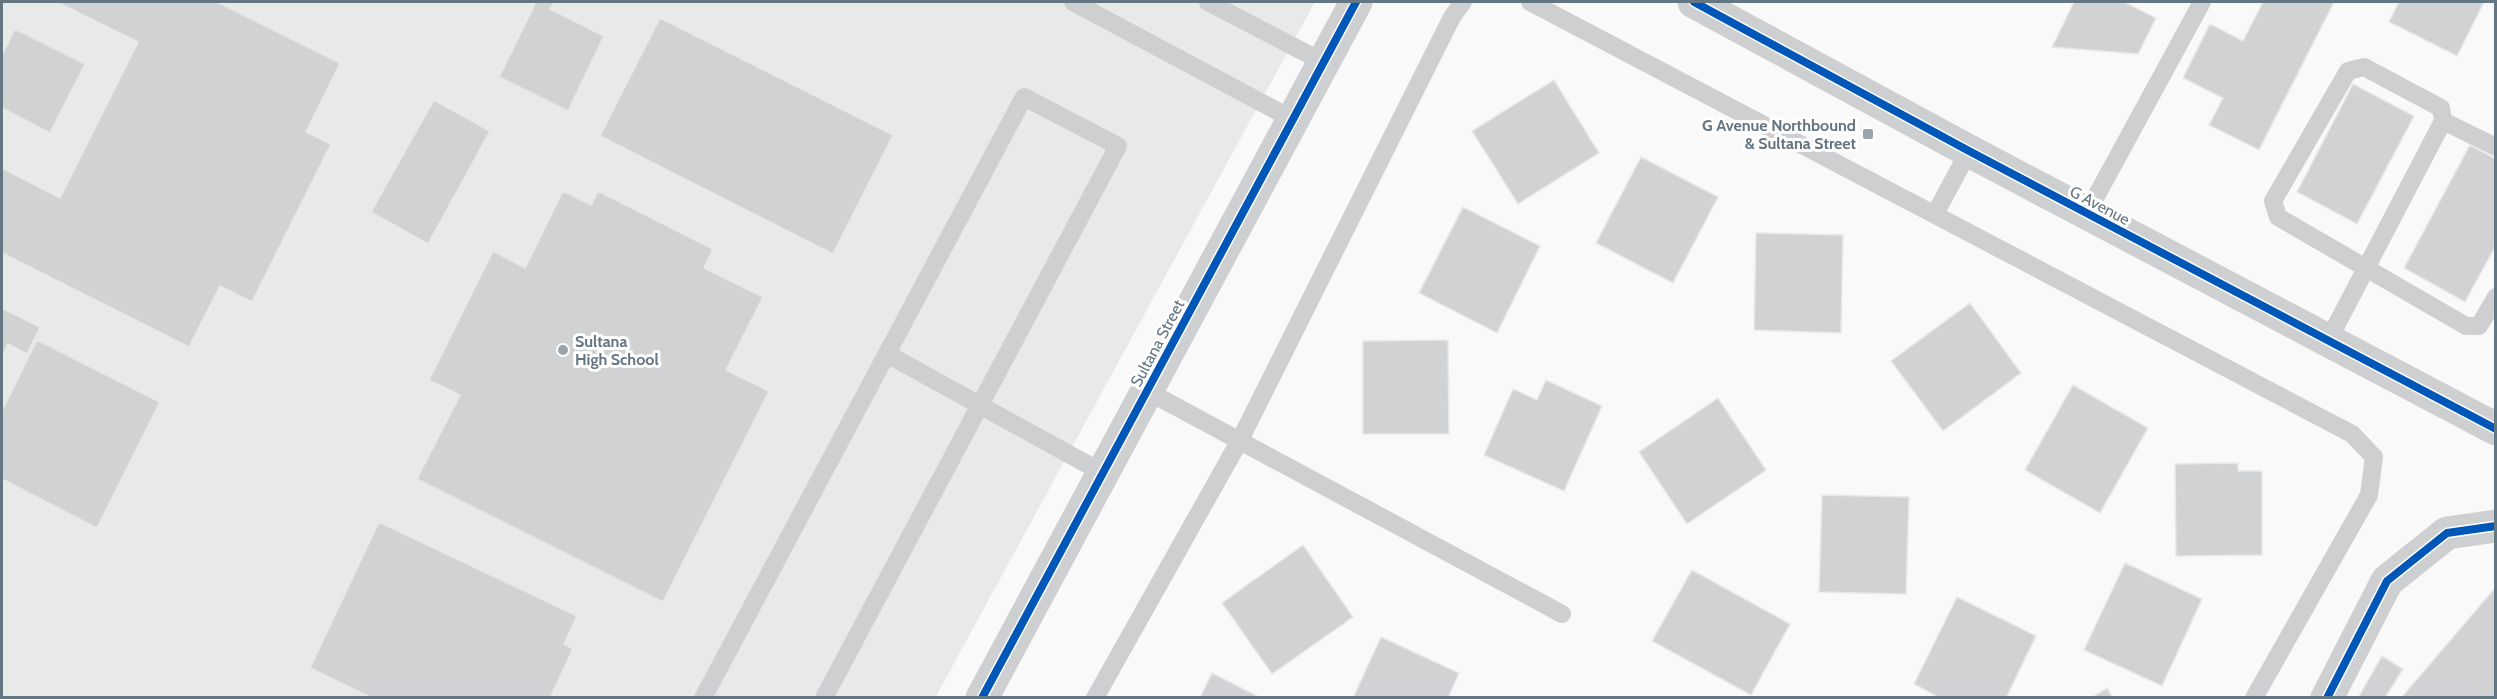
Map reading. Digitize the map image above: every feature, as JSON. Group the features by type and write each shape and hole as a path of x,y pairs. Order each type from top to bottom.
{"street":[{"name":"Sultana Street","path":"982,698 1356,2"},
{"name":"G Avenue","path":"1695,2 1969,151 2328,341 2495,426"},
{"path":"2327,698 2387,581 2447,532 2496,526"}],"lane":[{"path":"1073,2 1292,119"},
{"path":"1095,698 1240,440 1452,16 1464,2"},
{"path":"1530,2 2352,434 2374,457 2369,495 2254,698"},
{"path":"2087,213 2202,2"},
{"path":"1214,3 1323,62"},
{"path":"2328,341 2366,269 2443,121 2441,108 2364,67 2348,71 2273,201 2278,217 2366,269 2466,326 2479,326 2496,297"},
{"path":"703,698 1024,97 1118,146 824,698"},
{"path":"2443,121 2496,147"},
{"path":"1935,214 1969,151"},
{"path":"887,354 1102,473"},
{"path":"1147,391 1562,614"}],"shaded area":[{"name":"Sultana High School","path":"2,2 1315,2 935,698 2,697"}],"building":[{"path":"57,2 217,2 340,63 306,132 331,144 252,302 220,286 189,347 2,253 2,168 60,198 138,42"},
{"path":"536,2 554,2 550,9 604,36 568,111 499,77"},
{"path":"2074,2 2124,2 2156,18 2138,54 2052,47"},
{"path":"2263,2 2334,2 2259,150 2209,125 2223,98 2183,78 2210,24 2243,41"},
{"path":"2399,2 2484,2 2457,56 2389,22"},
{"path":"660,18 893,135 833,254 600,136"},
{"path":"15,29 85,64 50,133 2,108 2,55"},
{"path":"1554,80 1599,153 1518,204 1472,131"},
{"path":"2353,84 2414,116 2357,224 2297,192"},
{"path":"434,100 490,131 428,244 371,212"},
{"path":"2470,145 2496,159 2496,245 2465,302 2404,268"},
{"path":"1641,157 1718,197 1673,283 1596,243"},
{"path":"563,191 591,205 598,191 713,249 704,268 763,297 726,370 769,391 663,602 417,479 460,395 429,380 493,251 525,268"},
{"path":"1463,207 1540,246 1497,333 1419,293"},
{"path":"1756,233 1843,235 1841,333 1754,330"},
{"path":"1970,303 2021,373 1943,431 1891,361"},
{"path":"2,308 40,327 27,354 8,344 2,356"},
{"path":"37,340 160,402 97,528 2,479 2,411"},
{"path":"1448,340 1449,434 1363,434 1363,341"},
{"path":"1546,380 1602,406 1564,491 1484,455 1513,389 1537,400"},
{"path":"2073,385 2148,428 2100,513 2025,470"},
{"path":"1718,398 1766,470 1687,524 1639,452"},
{"path":"2238,463 2238,471 2262,471 2262,555 2176,556 2175,464"},
{"path":"1822,495 1909,497 1906,594 1819,592"},
{"path":"379,522 577,616 564,644 573,649 550,698 372,698 310,668"},
{"path":"1303,545 1353,617 1272,674 1222,603"},
{"path":"2125,563 2202,599 2162,686 2084,650"},
{"path":"1692,570 1790,624 1751,695 1652,641"},
{"path":"2495,588 2496,698 2401,698"},
{"path":"1957,597 2036,636 2006,698 1940,698 1914,684"},
{"path":"1381,637 1459,673 1448,698 1353,698"},
{"path":"2382,656 2403,669 2385,698 2358,698"},
{"path":"1212,673 1261,698 1200,698"},
{"path":"2107,688 2113,698 2091,698"}],"cycle path":[{"path":"982,698 1356,2"},
{"path":"1694,2 1969,151 2496,429"},
{"path":"2327,698 2387,581 2447,533 2496,526"}],"place":[{"name":"G Avenue Northbound & Sultana Street","path":"1868,134"},
{"name":"Sultana High School","path":"563,350"}]}
